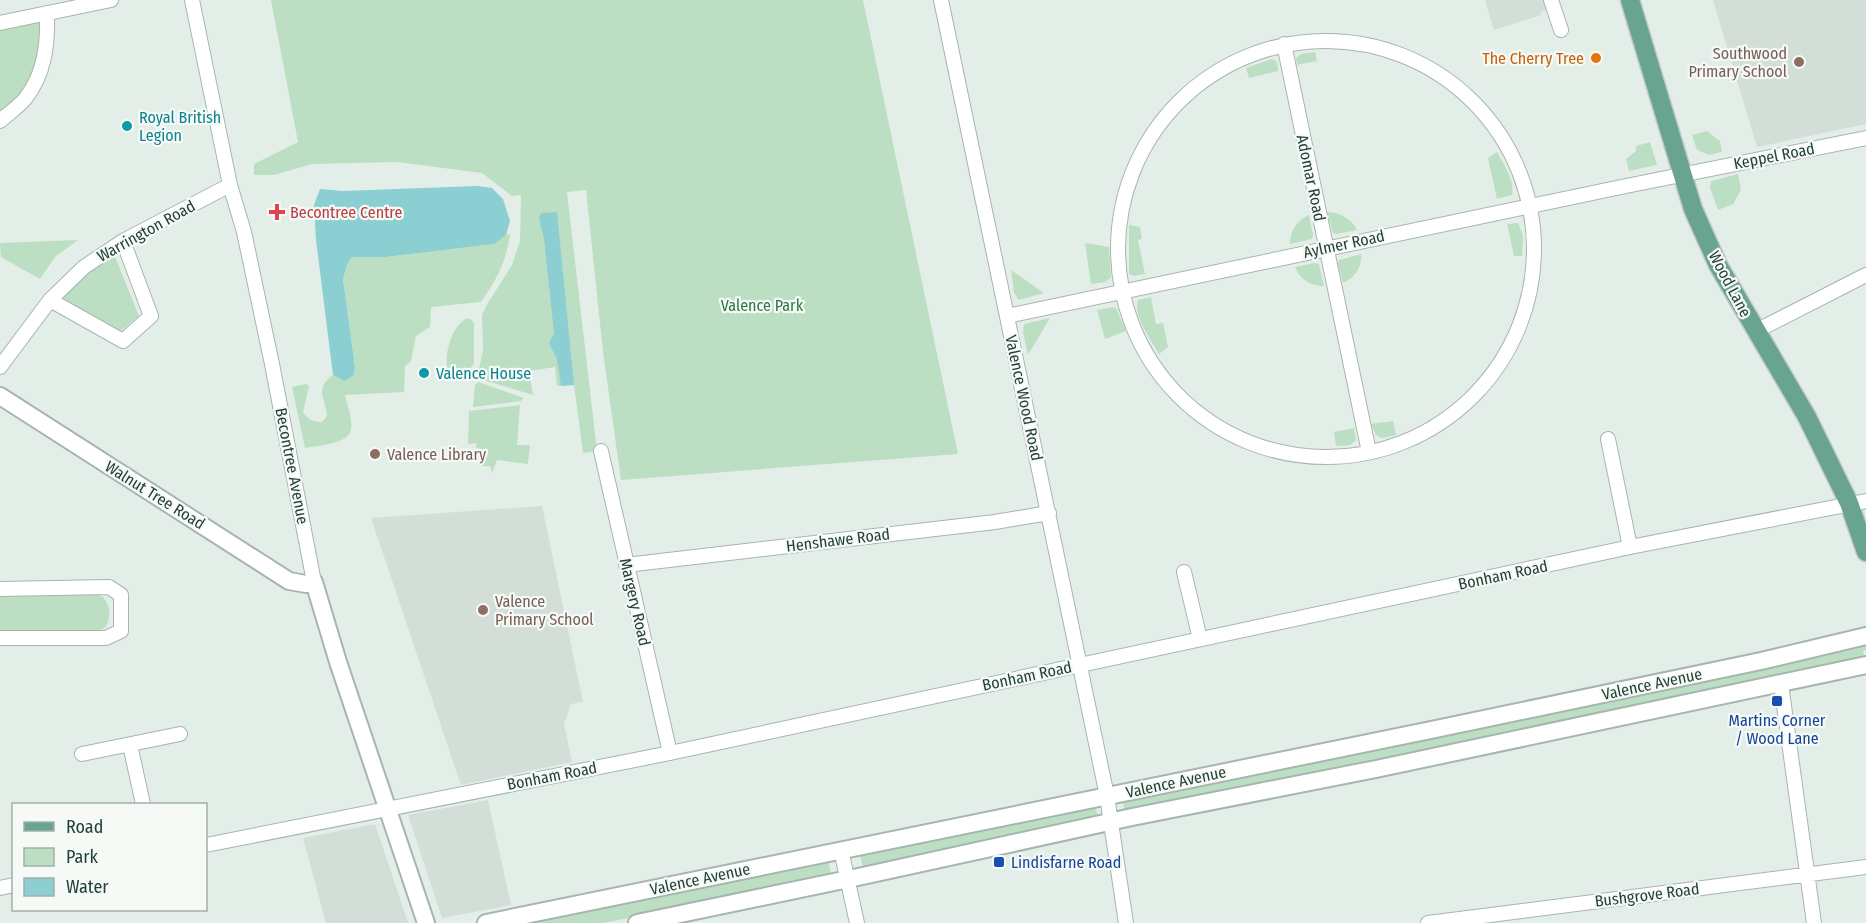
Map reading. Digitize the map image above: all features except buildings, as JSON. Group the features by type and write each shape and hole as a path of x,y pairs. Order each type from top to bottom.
{"main road":[{"name":"Wood Lane","path":"1630,0 1694,209 1718,265 1857,502 1866,552"}],"street":[{"path":"0,23 111,0"},
{"name":"Becontree Avenue","path":"192,0 230,185 243,232 267,342 301,505 314,582 338,662 426,923"},
{"name":"Valence Wood Road","path":"940,0 1107,796"},
{"path":"1551,0 1562,30"},
{"path":"0,121 24,100 35,82 43,63 48,38 47,13"},
{"path":"1329,40 1365,44 1408,57 1440,74 1468,97 1498,131 1522,180 1529,206 1533,247 1531,281 1518,329 1502,359 1477,392 1438,424 1416,436 1369,452 1319,457 1269,449 1238,437 1202,416 1183,400 1151,361 1132,323 1122,291 1118,241 1120,216 1129,183 1145,145 1175,104 1214,73 1236,60 1284,44 1329,40"},
{"name":"Adomar Road","path":"1284,44 1369,452"},
{"name":"Keppel Road","path":"1682,174 1866,138"},
{"name":"Aylmer Road","path":"1007,316 1682,174"},
{"name":"Warrington Road","path":"0,367 50,300 84,267 123,241 230,185"},
{"path":"50,300 123,341 151,316 123,241"},
{"path":"1756,331 1866,275"},
{"name":"Walnut Tree Road","path":"0,396 289,581 306,584 314,582"},
{"path":"1608,439 1630,547"},
{"name":"Margery Road","path":"601,450 670,753"},
{"name":"Bonham Road","path":"207,845 670,753 1630,547 1857,502"},
{"name":"Henshawe Road","path":"626,565 995,522 1049,513"},
{"path":"1184,572 1200,639"},
{"path":"0,589 109,587 121,595 121,631 106,638 0,638"},
{"name":"Valence Avenue","path":"486,923 1738,666 1866,636"},
{"name":"Valence Avenue","path":"637,923 1866,665"},
{"path":"1781,684 1814,923"},
{"path":"82,754 180,734"},
{"path":"130,745 143,803"},
{"path":"1107,796 1126,923"},
{"path":"841,850 857,923"},
{"name":"Bushgrove Road","path":"1428,923 1866,867"}],"shaded area":[{"path":"1485,0 1544,0 1547,10 1540,12 1541,15 1494,30"},
{"name":"Southwood Primary School","path":"1713,0 1866,0 1866,124 1757,147"},
{"name":"Valence Primary School","path":"542,506 583,702 571,704 564,724 572,762 461,785 371,518"},
{"path":"488,800 511,905 442,918 408,815"},
{"path":"375,824 408,923 326,923 303,838"}],"green space":[{"name":"Valence Park","path":"271,0 863,0 958,454 621,480 603,352 586,190 567,192 597,451 583,453 574,385 557,386 555,367 529,371 533,395 477,378 483,350 482,315 512,265 520,241 521,195 512,196 482,173 397,162 312,164 274,175 254,175 254,164 298,142"},
{"path":"47,13 35,82 0,121 0,23"},
{"path":"1315,52 1317,61 1297,65 1296,58 1301,54"},
{"path":"1271,59 1277,61 1278,71 1249,78 1246,68"},
{"path":"1707,131 1720,141 1722,152 1709,155 1697,150 1692,135"},
{"path":"1650,142 1657,165 1629,171 1626,159 1636,151 1636,146"},
{"path":"1497,152 1513,189 1512,195 1497,199 1488,158"},
{"path":"1738,174 1741,190 1733,204 1718,210 1710,188 1711,181"},
{"path":"1327,212 1345,217 1357,230 1333,233"},
{"path":"1309,215 1312,239 1290,244 1295,226"},
{"path":"1518,223 1523,235 1522,256 1514,256 1507,224"},
{"path":"1129,225 1140,227 1142,239 1138,240 1145,274 1134,276 1129,274"},
{"path":"510,234 500,270 481,302 431,307 430,327 416,336 411,361 405,366 404,392 345,395 351,421 349,434 339,441 305,448 292,387 306,384 309,386 303,412 311,420 322,422 327,416 322,389 327,380 333,375 344,381 355,367 343,279 352,257 386,257 493,244"},
{"path":"78,240 55,257 40,279 1,257 0,243"},
{"path":"1085,243 1109,247 1111,278 1105,282 1091,284"},
{"path":"114,254 139,316 118,333 59,298 85,273"},
{"path":"1361,254 1357,272 1343,283 1339,260"},
{"path":"1319,264 1324,286 1306,281 1295,267"},
{"path":"1011,270 1044,293 1019,300 1014,293"},
{"path":"1151,297 1156,324 1163,323 1168,347 1159,354 1140,321 1137,307 1138,300"},
{"path":"1116,308 1126,331 1105,339 1097,310"},
{"path":"467,318 474,324 474,364 468,371 456,374 447,367 448,347 457,327"},
{"path":"1050,318 1028,355 1023,332 1024,324"},
{"path":"478,382 524,398 521,401 473,407 475,385"},
{"path":"520,405 517,445 530,445 528,464 497,460 492,473 490,466 478,466 476,443 468,444 469,411"},
{"path":"1393,421 1396,435 1382,438 1376,435 1371,424"},
{"path":"1354,428 1356,440 1350,445 1336,446 1334,432"},
{"path":"98,595 103,597 108,604 109,612 106,627 100,630 0,631 0,596"},
{"path":"1865,642 1866,650 1863,651 1865,659 1125,813 1122,797"},
{"path":"1095,803 1098,819 863,868 859,851"},
{"path":"828,859 831,876 604,923 512,923"}],"water":[{"path":"477,186 492,188 503,199 510,221 506,235 494,244 386,257 352,257 343,279 355,367 353,376 344,381 333,375 316,240 314,205 320,189 343,191"},
{"path":"557,212 574,385 561,386 557,359 549,343 554,333 544,239 539,218 541,213"}],"place":[{"name":"The Cherry Tree","path":"1596,58"},
{"name":"Southwood Primary School","path":"1799,62"},
{"name":"Royal British Legion","path":"127,126"},
{"name":"Becontree Centre","path":"277,212"},
{"name":"Valence House","path":"424,373"},
{"name":"Valence Library","path":"375,454"},
{"name":"Valence Primary School","path":"483,610"},
{"name":"Martins Corner / Wood Lane","path":"1777,701"},
{"name":"Lindisfarne Road","path":"999,862"}]}
